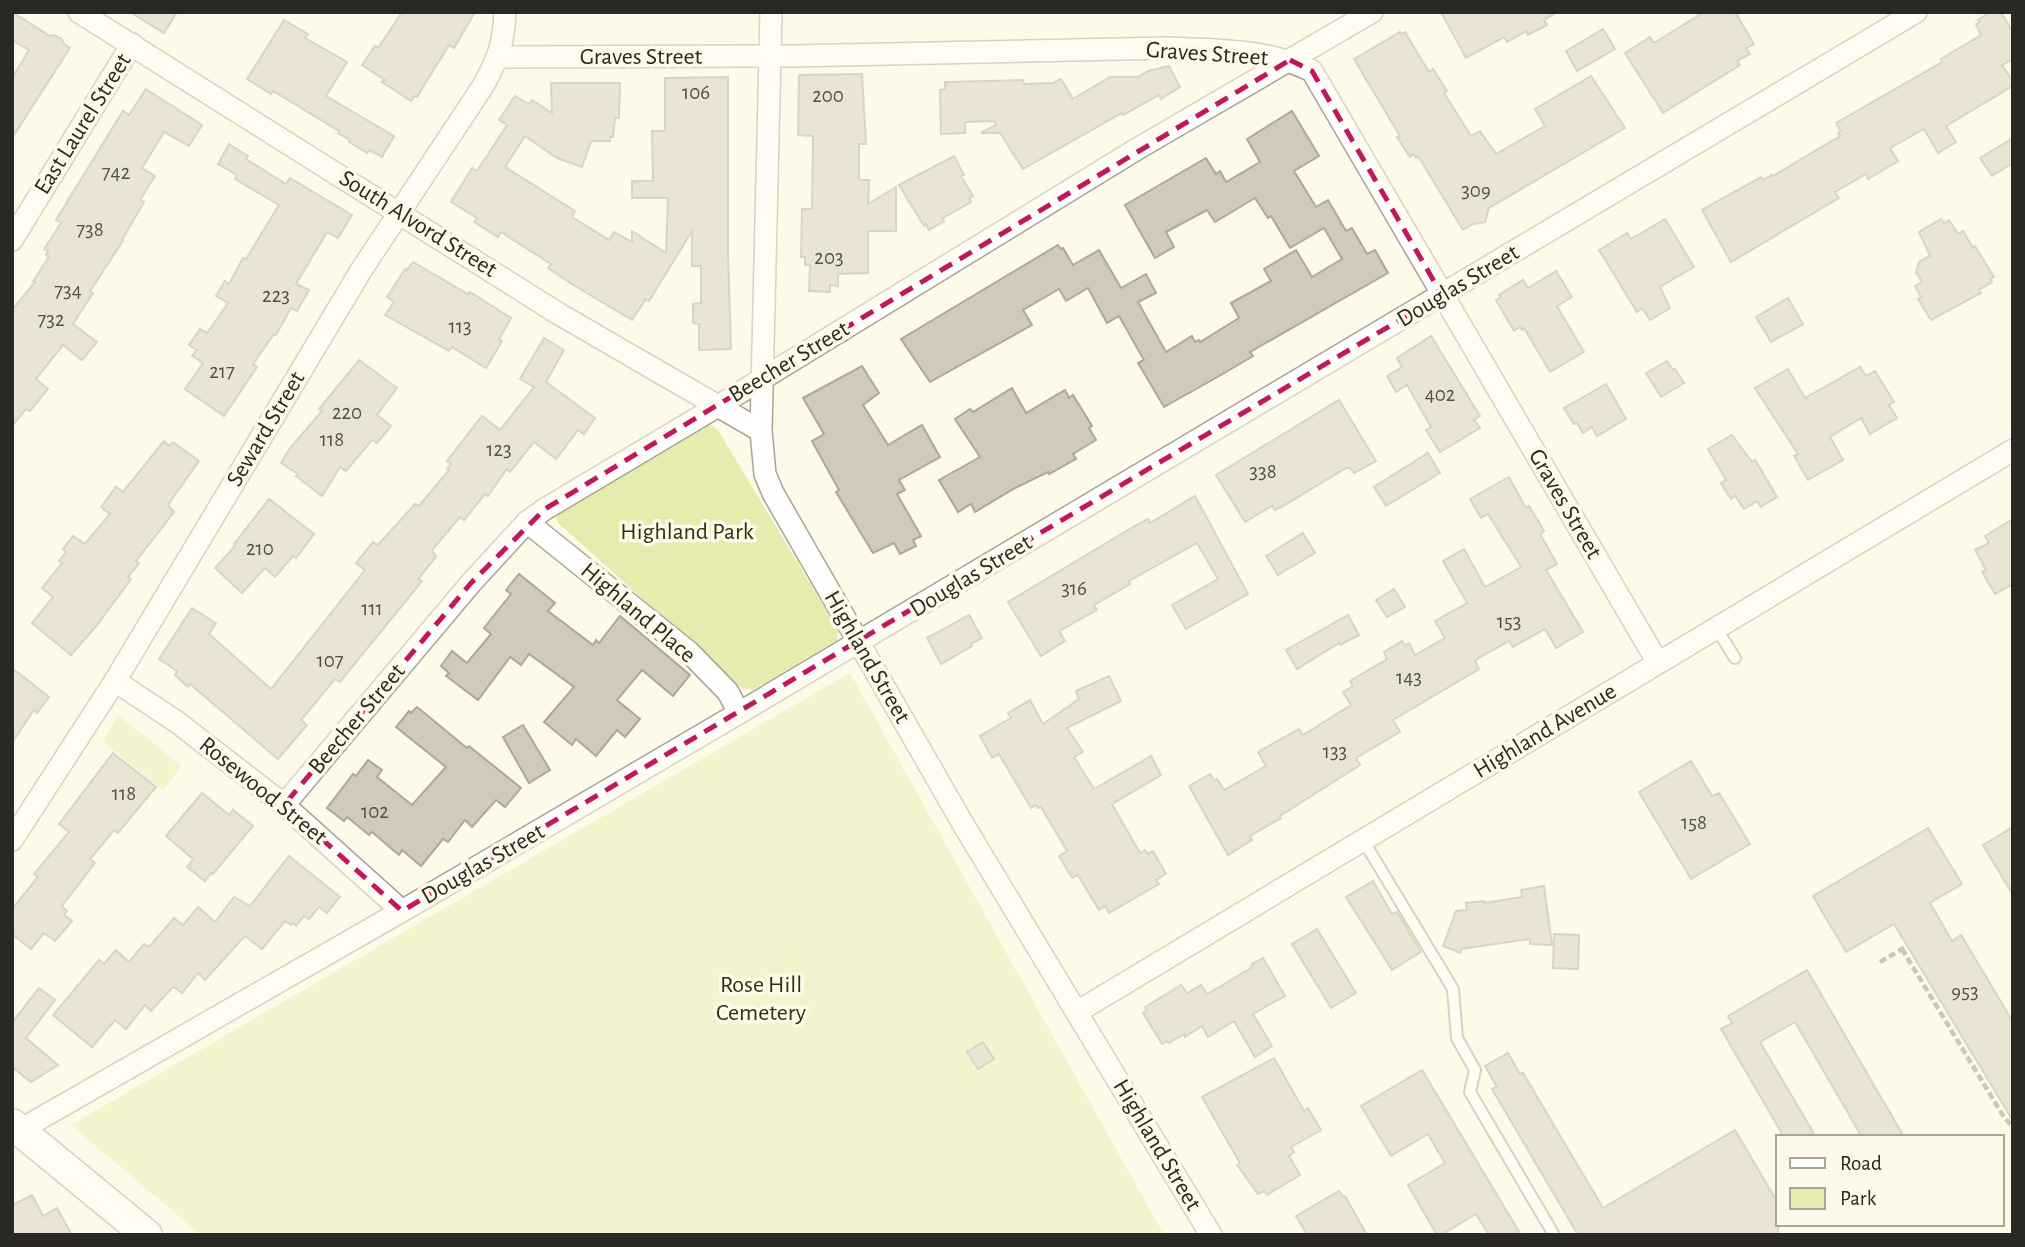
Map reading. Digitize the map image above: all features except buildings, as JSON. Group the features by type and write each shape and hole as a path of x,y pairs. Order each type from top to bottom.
{"street":[{"name":"South Alvord Street","path":"79,12 559,313 761,431"},
{"name":"Seward Street","path":"12,840 115,681 362,269 483,86 499,57 504,39 505,12"},
{"name":"Highland Street","path":"771,12 761,431 765,474 773,493 963,824 1211,1235"},
{"name":"Beecher Street","path":"284,805 471,583 527,522 1137,149 1371,12"},
{"name":"Douglas Street","path":"16,1127 402,911 859,643 1916,12"},
{"name":"East Laurel Street","path":"12,240 132,44"},
{"name":"Graves Street","path":"499,57 771,56 1168,48 1224,50 1290,60 1312,71 1658,663"},
{"name":"Highland Avenue","path":"1077,1012 2013,450"},
{"name":"Highland Place","path":"527,522 689,652 728,692 739,713"},
{"name":"Rosewood Street","path":"115,681 177,722 284,805 402,911"},
{"path":"16,1127 147,1235"}],"lane":[{"path":"1716,628 1735,658"},
{"path":"1363,840 1453,989 1457,1038 1475,1070 1471,1092 1554,1235"}],"path":[{"path":"1880,962 1904,947 2002,1114 2013,1128"}],"highlighted area":[{"path":"1290,60 1312,71 1442,295 402,911 284,805 471,583 545,509"}],"green space":[{"name":"Highland Park","path":"710,425 718,430 838,630 837,640 753,690 742,688 558,523 555,515"},
{"name":"Rose Hill Cemetery","path":"850,673 1164,1235 201,1235 71,1125"},
{"path":"118,715 182,766 163,790 103,742"}]}
